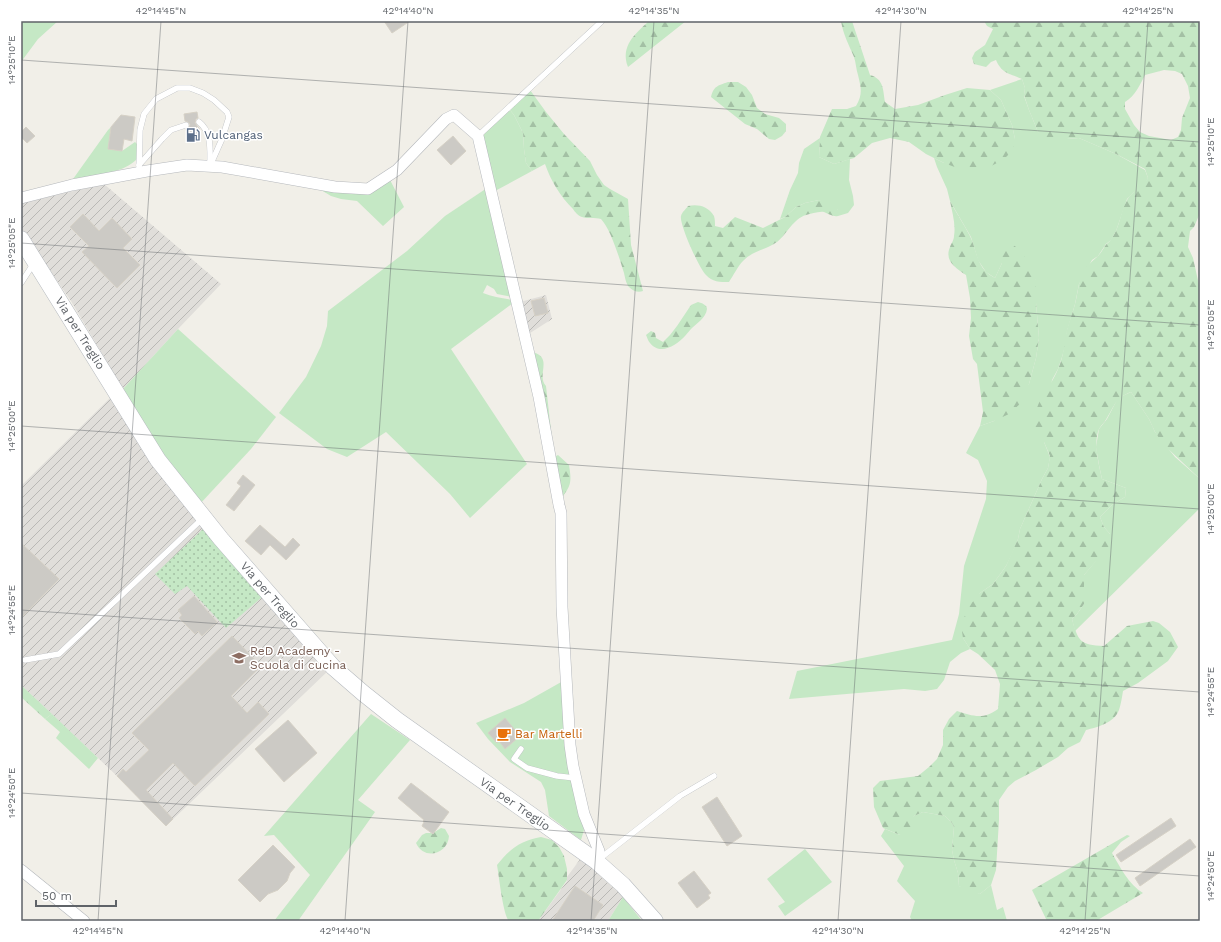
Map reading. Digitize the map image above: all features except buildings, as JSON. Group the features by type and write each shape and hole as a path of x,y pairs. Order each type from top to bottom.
{"main road":[{"name":"Via per Treglio","path":"21,239 158,460 225,544 333,667 397,720 596,861 623,885 655,921"}],"street":[{"path":"21,198 139,169 188,165 222,167 335,187 368,189 396,170 446,119 454,115 478,136 539,397 560,509 562,606 570,745 575,778 584,814 600,851 596,861"},
{"path":"21,870 84,921"}],"lane":[{"path":"478,136 602,21"},
{"path":"139,169 140,130 144,114 156,99 177,88 190,88 203,93 214,100 227,112 229,117 222,139 210,167"},
{"path":"199,122 205,129 208,136 210,167"},
{"path":"139,169 154,148 171,130 186,125"},
{"path":"21,283 35,261"},
{"path":"25,660 59,654 204,518"},
{"path":"521,749 514,759 527,768 556,776 575,778"},
{"path":"596,861 680,796 714,776"}],"shaded area":[{"path":"104,184 221,284 123,389 71,301 21,228 21,203"},
{"path":"546,295 552,319 527,335 520,302"},
{"path":"110,398 329,670 166,826 117,776 21,685 21,486"},
{"path":"581,858 623,897 608,921 538,921 567,881 567,877"}],"green space":[{"path":"21,21 58,21 38,39 21,62"},
{"path":"649,21 686,21 628,67 626,60 627,47 634,36"},
{"path":"841,21 852,21 870,75 878,79 880,82 883,89 885,102 895,109 918,105 967,88 990,90 1001,100 1012,125 1015,139 1013,150 1003,160 991,166 960,169 926,154 909,142 890,138 872,143 854,158 834,164 819,157 820,137 832,109 847,109 856,106 861,91 855,59"},
{"path":"984,21 1200,21 1200,213 1194,227 1190,231 1188,247 1193,258 1200,296 1200,479 1163,444 1131,392 1119,399 1099,429 1097,435 1097,447 1102,479 1126,488 1125,497 1112,505 1100,517 1113,542 1084,575 1084,604 1072,619 1078,637 1085,643 1104,646 1127,626 1153,621 1159,623 1170,632 1178,647 1168,661 1138,683 1123,691 1119,710 1110,721 1086,730 1080,742 1068,748 1058,757 1015,781 1008,787 999,800 996,870 991,885 980,894 969,892 959,886 958,873 952,850 954,827 945,816 923,812 914,816 909,834 900,835 883,828 874,807 873,788 880,781 918,776 929,767 937,759 943,745 943,730 949,719 957,711 983,716 988,715 998,709 1000,684 995,670 978,654 970,649 963,638 961,625 969,606 980,593 993,584 1006,566 1018,539 1020,529 1048,468 1050,456 1044,442 1036,436 1035,415 1037,407 1054,378 1060,364 1067,330 1082,275 1114,235 1127,200 1148,178 1145,169 1116,154 1079,138 1054,140 1044,137 1038,132 1024,95 1025,88 1022,79 1003,71 996,60 991,62 986,67 974,64 972,58 975,52 985,45 993,29 987,26","holes":["1164,70 1175,71 1182,74 1188,86 1190,98 1182,118 1181,130 1178,137 1171,140 1149,136 1140,132 1134,125 1125,109 1125,102 1129,100 1145,75"]},
{"path":"1022,79 1025,88 1024,96 1038,132 1068,139 1079,138 1116,154 1145,170 1148,178 1145,185 1127,199 1116,231 1111,240 1106,244 1098,256 1092,260 1079,284 1062,357 1052,380 1044,442 1050,457 1048,468 1020,529 1018,539 1006,566 993,584 980,593 963,638 970,649 961,653 950,662 944,680 937,689 925,691 904,689 789,699 797,671 952,640 959,614 964,566 986,499 987,481 978,460 966,453 980,426 994,421 1029,384 1036,358 1039,338 1036,280 1002,263 995,278 986,272 978,260 971,237 950,201 947,189 934,158 944,163 1015,139 1012,125 1001,100 990,90"},
{"path":"728,82 738,82 746,87 752,95 757,108 765,114 779,118 786,124 786,131 782,136 775,140 769,139 757,129 745,124 711,97 716,87"},
{"path":"530,90 564,134 590,161 604,185 628,199 631,245 643,291 639,292 632,290 628,286 614,244 605,224 601,219 584,218 577,214 556,188 545,164 532,171 526,163 523,133 510,110"},
{"path":"510,110 523,133 526,163 532,171 495,191 482,138 485,133"},
{"path":"111,127 108,149 122,151 135,142 138,145 138,158 117,171 73,179 108,130"},
{"path":"820,138 819,157 834,164 850,159 849,180 854,205 848,213 838,216 838,210 819,200 805,203 796,207 785,217 780,219 790,190 798,173 799,163 804,149"},
{"path":"389,178 404,207 383,226 357,201 331,196 321,190 350,191"},
{"path":"487,188 512,297 497,294 494,289 487,285 483,293 512,300 513,303 451,349 527,464 470,518 450,494 386,432 347,457 327,449 279,413 306,377 321,346 327,326 328,311 407,251 445,216"},
{"path":"819,200 831,203 838,210 838,216 833,216 824,212 817,212 801,217 777,242 743,261 729,282 719,282 706,275 690,246 681,221 681,216 688,206 695,205 702,206 712,213 714,216 715,226 723,228 735,217 763,228 785,217 796,207 805,203"},
{"path":"950,201 973,242 978,260 984,270 995,278 1002,263 1000,246 1010,243 1022,251 1036,280 1039,338 1036,358 1029,384 1021,403 1009,414 980,426 983,412 977,364 973,359 969,336 971,318 970,298 966,275 952,264 949,256 950,247 954,239 954,218"},
{"path":"698,302 706,306 706,312 703,318 678,343 668,348 659,349 654,347 649,342 646,335 651,331 655,333 656,338 663,342 677,326 691,305"},
{"path":"178,329 276,417 251,449 199,505 164,455 123,389"},
{"path":"532,352 539,354 543,362 543,382 546,386 554,457 558,455 569,465 570,484 560,500"},
{"path":"1131,392 1149,419 1155,432 1175,457 1200,479 1200,508 1075,631 1072,619 1084,604 1084,575 1095,562 1110,534 1104,527 1100,517 1112,505 1125,497 1126,488 1102,479 1096,447 1099,429 1107,419 1118,398"},
{"path":"203,529 262,597 226,628 187,586 175,594 155,574"},
{"path":"563,681 569,753 584,830 581,840 549,816 545,790 541,782 510,762 488,739 476,723 524,703"},
{"path":"21,685 52,714 45,719 21,697"},
{"path":"52,714 98,758 89,769 56,738 60,732 45,719"},
{"path":"371,714 410,740 358,800 375,812 298,921 274,921 310,875 274,835 264,836"},
{"path":"923,812 945,816 954,827 952,850 958,873 959,886 980,894 991,885 997,910 1003,907 1007,921 912,921 910,917 915,901 897,881 904,866 881,836 885,829 900,835 914,816"},
{"path":"441,828 445,829 449,836 445,847 435,853 424,852 420,849 416,843 422,835 426,833 433,833"},
{"path":"1127,835 1130,836 1121,842 1112,853 1129,881 1143,893 1096,921 1047,921 1032,890"},
{"path":"541,837 552,840 559,847 564,856 567,869 567,880 538,921 509,921 503,904 497,865 506,854 516,846 528,840"},
{"path":"805,849 832,882 785,916 778,906 785,902 767,879"},
{"path":"623,897 642,921 608,921"}],"place":[{"name":"Vulcangas","path":"193,135"},
{"name":"ReD Academy - Scuola di cucina","path":"239,658"},
{"name":"Bar Martelli","path":"504,734"}]}
